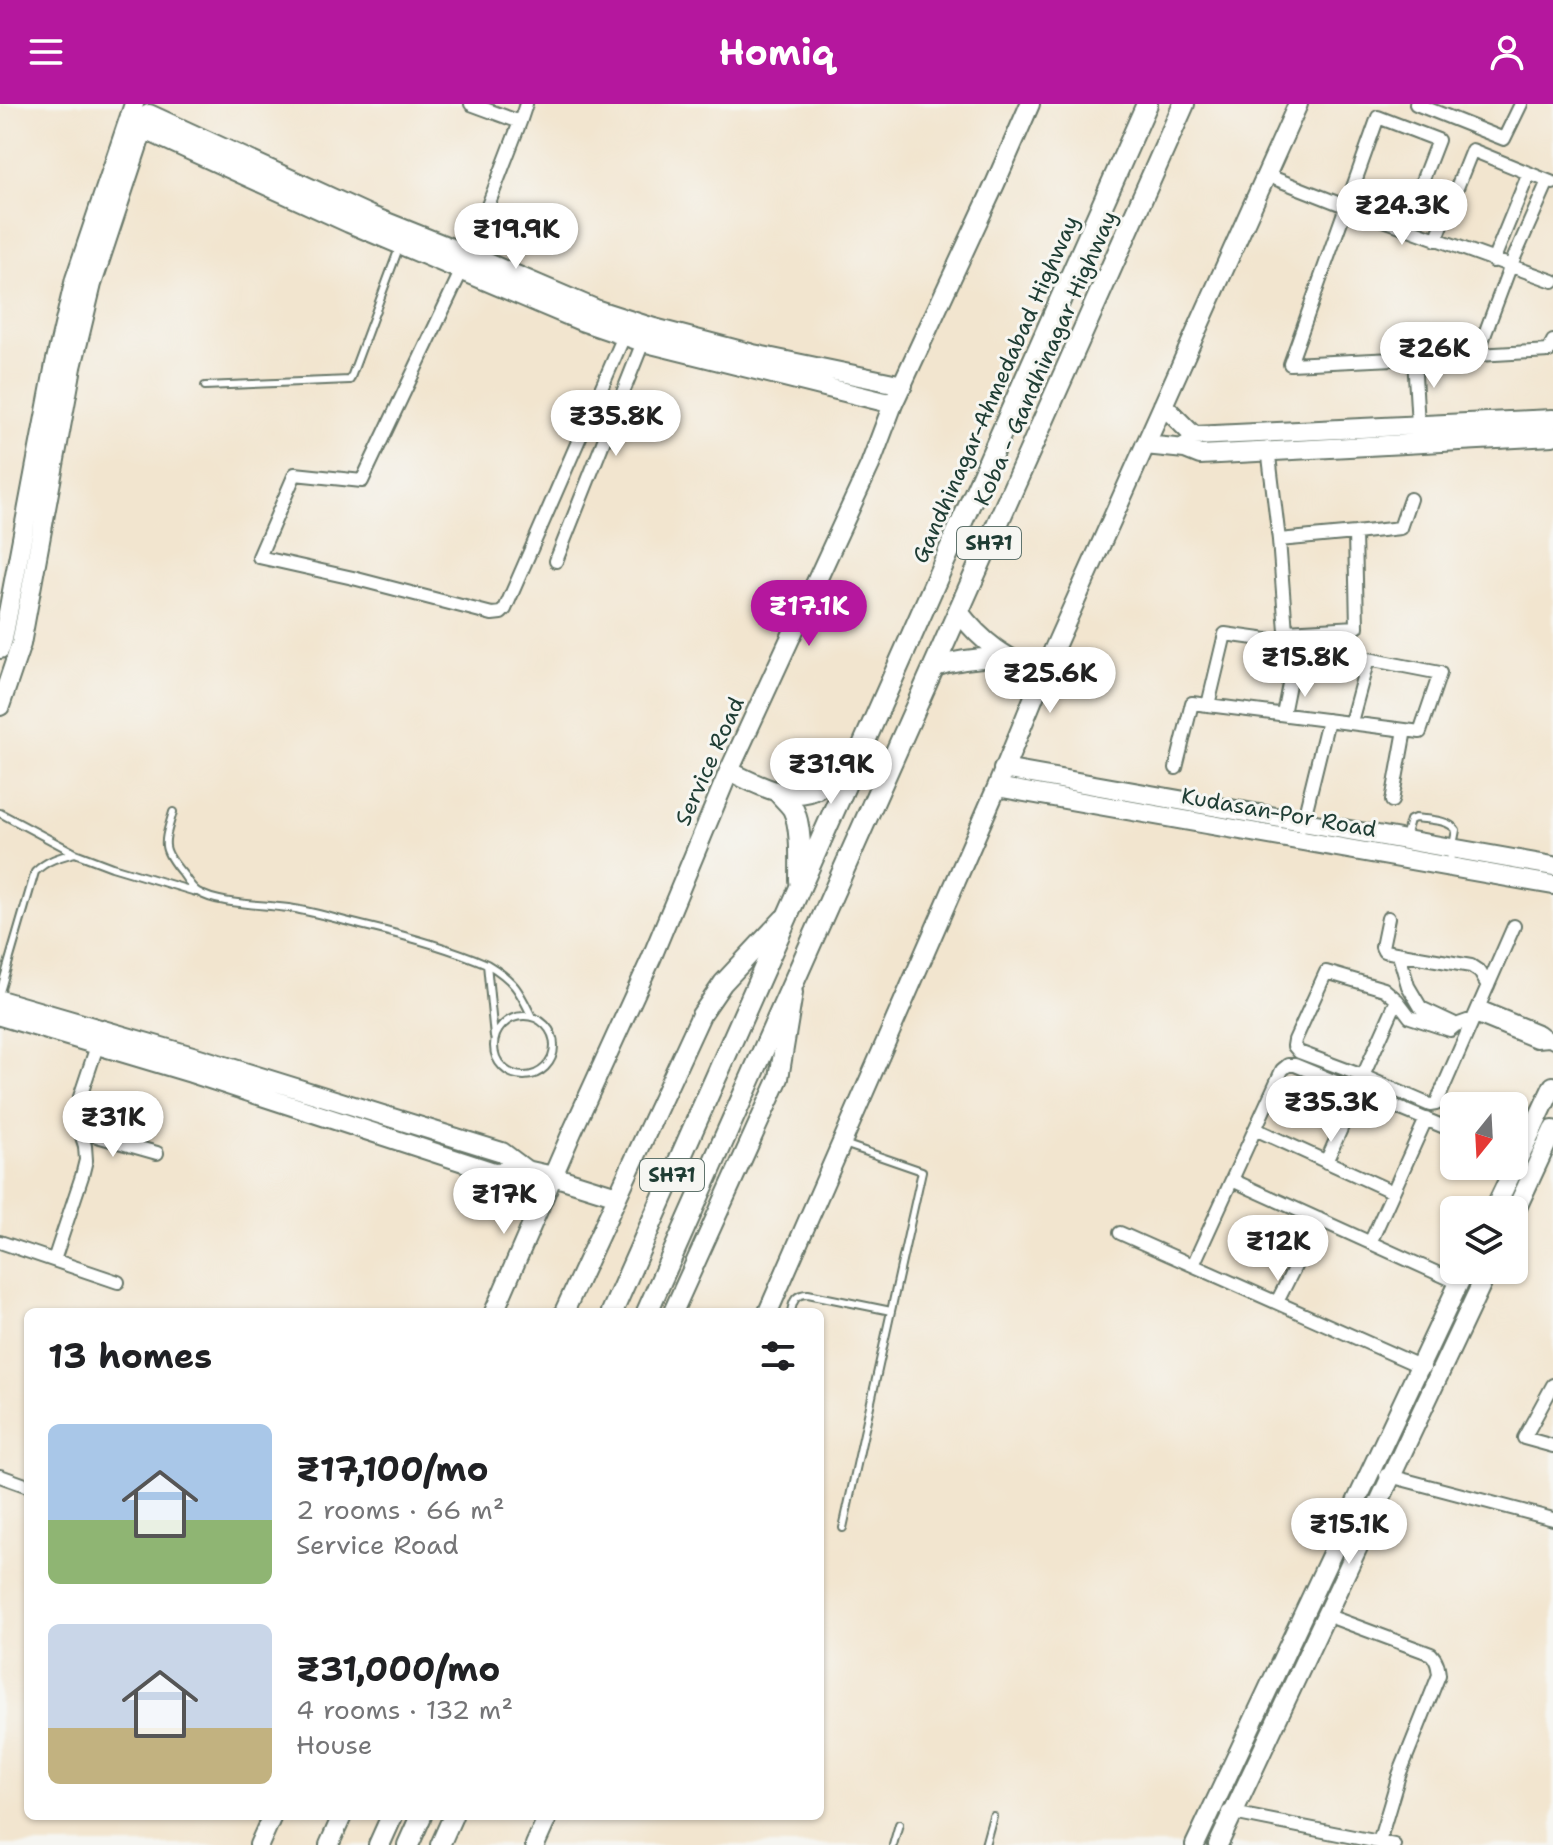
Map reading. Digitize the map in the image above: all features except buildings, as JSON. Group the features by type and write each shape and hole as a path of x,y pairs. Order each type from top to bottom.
{"main road":[{"name":"Gandhinagar-Ahmedabad Highway","path":"789,913 1147,104"},
{"name":"Koba - Gandhinagar Highway","path":"795,982 1184,104"},
{"path":"780,794 792,808 798,825 800,889"},
{"name":"SH71","path":"614,1308 789,913"},
{"name":"SH71","path":"649,1308 795,982"},
{"path":"379,1845 390,1820"},
{"path":"408,1845 419,1820"}],"street":[{"path":"471,104 520,122"},
{"path":"526,104 466,262 362,481 295,474 259,557 492,614 501,613 624,336"},
{"name":"Service Road","path":"496,1308 651,959 729,771 870,465 893,404 1030,104"},
{"path":"770,1308 1043,675 1298,104"},
{"path":"1416,104 1447,110 1504,139 1521,104"},
{"path":"145,113 369,215 581,321 643,342 903,385"},
{"path":"145,113 400,244 466,262 751,362 893,404"},
{"path":"0,649 55,364 75,279 145,113"},
{"path":"0,706 21,644 69,382 92,284 145,113"},
{"path":"1404,228 1438,140 1378,117 1290,364 1549,351 1553,341"},
{"path":"1436,240 1472,150 1550,182 1510,267 1477,355"},
{"path":"1493,261 1529,173"},
{"path":"1266,175 1553,281"},
{"path":"556,561 643,342"},
{"path":"1414,358 1418,425"},
{"path":"1163,405 1200,455 1268,442 1418,425 1553,419"},
{"path":"1268,442 1553,436"},
{"path":"1268,442 1286,631 1357,627 1355,533"},
{"path":"1145,445 1189,443"},
{"path":"1279,540 1400,528 1410,499"},
{"path":"958,611 983,639 1006,658 1043,675"},
{"path":"1208,705 1225,634 1297,644 1283,714"},
{"path":"935,667 957,659 1006,658"},
{"path":"1176,768 1192,703 1420,732 1440,673 1368,659 1351,722"},
{"path":"1301,831 1328,720"},
{"path":"1392,801 1405,730"},
{"path":"729,771 780,794 795,795 820,788 859,756"},
{"name":"Kudasan-Por Road","path":"1000,778 1450,858 1553,885"},
{"name":"Kudasan-Por Road","path":"1301,831 1404,840 1450,858 1553,866"},
{"path":"566,1308 701,1015 723,983 789,913"},
{"path":"1388,918 1382,947 1384,951 1471,966 1480,972 1488,986"},
{"path":"1514,926 1475,1014 1436,1104 1430,1105 1299,1052 1294,1046 1326,972 1384,989 1410,1017 1450,1030 1475,1014 1540,1032 1551,1041"},
{"path":"1399,955 1408,986 1421,1008 1456,1025"},
{"path":"675,1308 779,1078 795,982"},
{"path":"1363,1076 1397,1000"},
{"path":"1,1016 211,1062 502,1152 526,1170"},
{"path":"1,1016 191,1073 494,1172 526,1170 617,1196"},
{"path":"54,1260 86,1160 76,1118 97,1046"},
{"path":"1193,1265 1282,1070 1288,1065 1295,1065 1440,1125"},
{"path":"1501,1196 1553,1086"},
{"path":"1326,1162 1358,1091"},
{"path":"1370,1243 1426,1119"},
{"path":"1255,1129 1393,1192"},
{"path":"1522,1196 1553,1130"},
{"path":"79,1131 157,1153"},
{"path":"1232,1180 1370,1243 1440,1269"},
{"path":"1277,1302 1319,1219"},
{"path":"1120,1233 1439,1375"},
{"path":"0,1242 118,1282"},
{"path":"1195,1845 1459,1284"},
{"path":"1218,1845 1481,1284"},
{"path":"1553,1385 1524,1438 1553,1446"},
{"path":"1371,1470 1553,1519"},
{"path":"0,1476 24,1485"},
{"path":"1326,1615 1431,1654 1438,1667 1439,1675 1399,1775 1379,1842"},
{"path":"1213,1808 1394,1845"},
{"path":"259,1845 270,1820"},
{"path":"329,1845 340,1820"},
{"path":"440,1845 451,1820"},
{"path":"535,1845 546,1820"}],"lane":[{"path":"205,386 350,380 400,244"},
{"path":"173,812 166,847 171,861 196,892"},
{"path":"0,813 75,853 112,867 196,892 242,903 300,910 453,949 505,974 515,985 532,1017"},
{"path":"0,992 35,872 56,857 75,853"},
{"path":"487,964 495,1043 498,1059 509,1072 526,1076 542,1071 552,1058 554,1041 546,1026 532,1017 523,1016 507,1022 495,1043"},
{"path":"841,1143 922,1171 843,1528"},
{"path":"792,1308 795,1298 808,1294 891,1311"},
{"path":"985,1845 993,1816"},
{"path":"893,1845 899,1824"}]}
